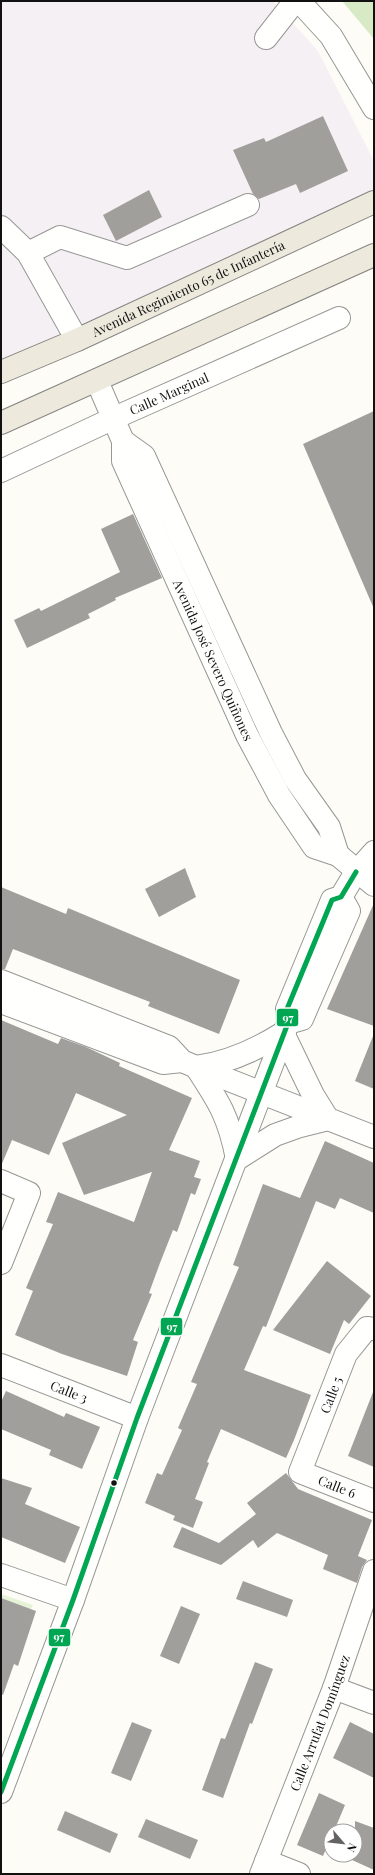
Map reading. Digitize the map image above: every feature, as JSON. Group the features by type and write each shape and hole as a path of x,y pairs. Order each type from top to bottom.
{"main road":[{"name":"Avenida Regimiento 65 de Infantería","path":"1,372 77,340 374,202"},
{"path":"1,423 374,255"}],"street":[{"path":"266,38 295,1"},
{"path":"299,1 331,36 374,108"},
{"path":"28,253 60,237 127,258 248,205"},
{"path":"1,227 28,253 77,340"},
{"name":"Calle Marginal","path":"1,471 112,419 339,318"},
{"name":"Avenida José Severo Quiñones","path":"97,381 123,442 123,462 197,572 253,694 295,779 329,827 338,855"},
{"name":"Avenida José Severo Quiñones","path":"157,511 178,581 247,735 279,795 314,847 338,855 356,872 374,884"},
{"path":"178,581 197,572"},
{"path":"233,703 253,694"},
{"path":"1,1002 163,1063 214,1065 257,1049 286,1028 302,1019 305,986 349,911 342,897 356,872 374,852"},
{"path":"1,981 169,1047 189,1064 221,1105 232,1132 237,1159"},
{"path":"1,1792 73,1600 137,1418 286,1028"},
{"path":"286,1028 313,1095 328,1119"},
{"path":"189,1064 374,1137"},
{"path":"237,1159 275,1135 300,1126 328,1119"},
{"path":"1,1181 29,1193 1,1263"},
{"name":"Calle 5","path":"300,1472 346,1354 367,1328 374,1329"},
{"name":"Calle 3","path":"1,1365 137,1418"},
{"name":"Calle 6","path":"300,1472 374,1500"},
{"name":"Calle Arrufat Domínguez","path":"263,1868 334,1688 374,1572"},
{"path":"1,1576 73,1600"},
{"path":"334,1688 374,1703"},
{"path":"263,1868 299,1874"}],"shaded area":[{"path":"1,1 273,1 318,51 374,161 374,195 1,364"}],"green space":[{"path":"342,1 374,1 374,39"},
{"path":"1,1594 33,1605 31,1609 1,1605"}],"building":[{"path":"323,116 348,171 300,193 296,184 259,199 253,194 233,150 264,138 266,142"},
{"path":"149,190 162,217 116,241 103,215"},
{"path":"374,411 374,609 303,444"},
{"path":"133,514 162,578 115,598 116,600 88,614 90,618 27,648 14,620 39,608 41,611 120,572 101,529"},
{"path":"185,868 196,897 159,917 145,889"},
{"path":"1,887 66,914 68,908 240,980 219,1034 148,1006 150,1002 13,949 5,969 1,969"},
{"path":"374,903 374,1026 327,1009"},
{"path":"1,1020 58,1044 61,1038 86,1047 120,1063 119,1066 192,1098 169,1150 200,1161 194,1177 201,1179 195,1195 191,1193 177,1232 173,1230 160,1263 149,1293 152,1294 133,1340 138,1342 127,1376 62,1354 15,1335 33,1291 26,1288 53,1224 46,1222 58,1192 134,1222 152,1172 84,1195 62,1143 127,1115 76,1093 49,1155 12,1140 1,1166"},
{"path":"374,1036 374,1089 355,1081"},
{"path":"325,1141 374,1163 374,1213 340,1198 335,1209 316,1201 266,1327 263,1326 244,1370 311,1395 286,1458 221,1429 207,1462 209,1463 195,1499 203,1502 193,1528 173,1520 175,1516 145,1503 157,1473 162,1475 182,1430 178,1428 197,1384 191,1382 239,1267 233,1265 263,1184 300,1198"},
{"path":"327,1261 371,1296 349,1324 344,1320 330,1354 273,1330"},
{"path":"6,1391 64,1417 66,1413 100,1427 82,1469 49,1455 51,1450 1,1429 1,1402"},
{"path":"373,1392 374,1393 374,1467 348,1456"},
{"path":"286,1473 298,1489 372,1520 358,1556 367,1560 362,1567 357,1583 323,1569 328,1555 277,1533 258,1548 253,1540 221,1565 173,1547 182,1527 219,1543 256,1514 247,1503"},
{"path":"1,1478 32,1488 25,1504 80,1527 65,1563 1,1537"},
{"path":"243,1581 293,1600 287,1617 236,1599"},
{"path":"1,1598 36,1611 18,1666 14,1664 3,1695 1,1694"},
{"path":"181,1606 200,1614 179,1664 160,1656"},
{"path":"255,1662 273,1669 252,1724 250,1723 223,1798 202,1790 221,1738 225,1739"},
{"path":"132,1722 152,1730 131,1781 111,1773"},
{"path":"350,1722 374,1734 374,1778 333,1758"},
{"path":"319,1793 345,1805 337,1823 323,1823 323,1856 297,1845"},
{"path":"65,1811 118,1834 110,1853 57,1830"},
{"path":"146,1819 198,1840 190,1859 138,1837"},
{"path":"363,1824 374,1828 374,1870 359,1863 363,1863"}],"transit line":[{"name":"97","path":"1,1792 73,1600 137,1418 288,1023 287,1009 332,900 341,897 356,872"}]}
